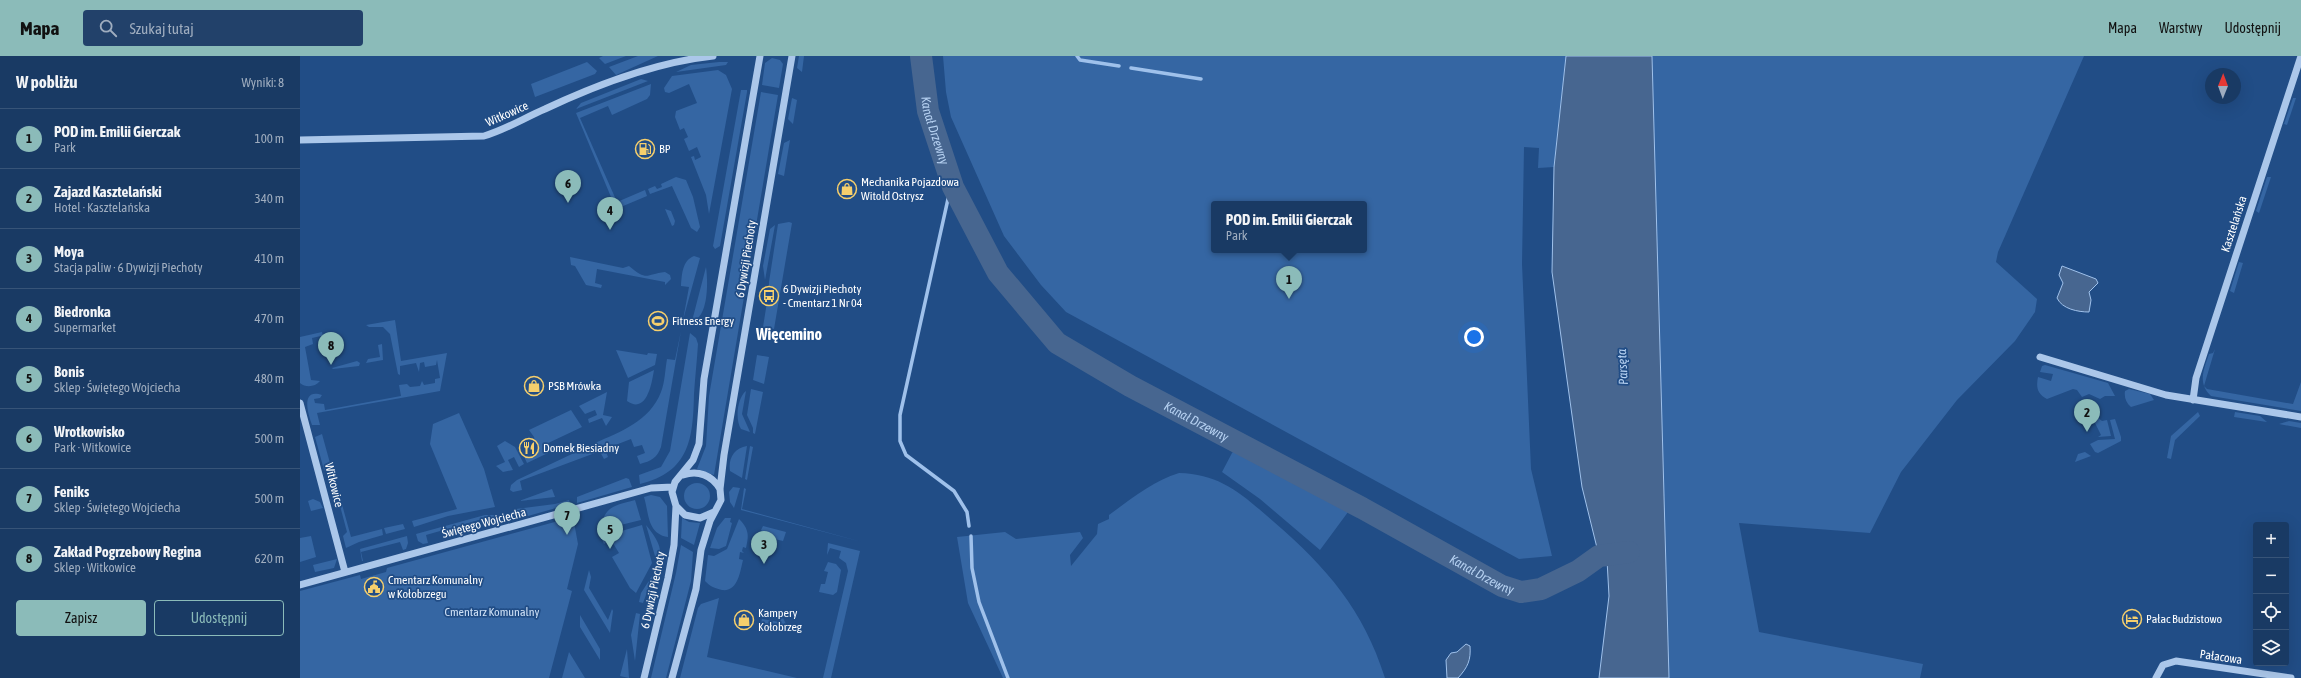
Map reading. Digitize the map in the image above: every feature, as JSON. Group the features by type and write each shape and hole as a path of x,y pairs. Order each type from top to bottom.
{"street":[{"name":"Witkowice","path":"300,140 484,136 496,133 564,100 646,70 667,63 713,56"},
{"name":"6 Dywizji Piechoty","path":"644,678 668,578 674,545 676,506 672,497 673,487 693,460 700,436 704,379 760,56"},
{"name":"6 Dywizji Piechoty","path":"672,678 696,590 702,550 714,512 721,500 720,489 724,455 792,56"},
{"name":"Kasztelańska","path":"2193,400 2196,378 2301,56"},
{"path":"2040,357 2166,395 2301,418"},
{"name":"Witkowice","path":"300,403 345,572"},
{"path":"683,475 693,473 704,474 713,480 720,489"},
{"name":"Świętego Wojciecha","path":"300,584 651,488 673,487"},
{"path":"676,506 685,515 696,518 705,517 714,512"},
{"name":"Pałacowa","path":"2156,678 2163,665 2176,661 2291,678"}],"green space":[{"path":"603,56 626,56 605,64 599,58"},
{"path":"638,56 658,56 616,75 609,67"},
{"path":"799,56 804,56 802,72 797,68"},
{"path":"943,56 1566,56 1554,167 1538,168 1539,148 1524,147 1522,264 1531,469 1552,556 1519,559 1066,312 1041,285 1004,236 951,117 946,92"},
{"path":"1652,56 2084,56 1998,252 1996,262 2037,299 2035,312 2015,341 1957,400 1901,472 1870,533 1739,523 1759,632 1923,664 1920,678 1669,678"},
{"path":"772,58 780,60 783,64 779,88 762,85 765,63"},
{"path":"587,62 597,71 595,74 535,97 531,84"},
{"path":"728,62 726,65 676,72 691,65"},
{"path":"718,70 726,75 732,89 709,214 706,195 691,157 694,156 695,160 701,157 697,147 689,151 684,139 688,137 684,128 680,130 675,117 676,111 697,103 689,84 669,93 665,92 664,88 672,76"},
{"path":"641,79 648,81 576,109 581,103"},
{"path":"651,84 650,95 647,99 612,115 608,106 580,118 617,202 645,190 647,196 616,209 576,113"},
{"path":"741,90 747,90 747,92 720,246 715,249 713,246"},
{"path":"761,92 778,95 714,475 697,469 706,446 709,396"},
{"path":"792,98 797,100 793,124 788,119"},
{"path":"2293,98 2296,98 2287,125 2284,124"},
{"path":"790,140 784,176 778,174 784,143"},
{"path":"676,177 686,180 693,197 700,227 697,232 691,228 672,186 650,194 648,189 655,186 657,189 662,187 661,184"},
{"path":"2267,177 2271,177 2259,213 2256,211"},
{"path":"665,209 671,211 675,221 674,225 672,226"},
{"path":"789,222 792,223 774,329 763,327 767,302 771,303 773,292 769,291 769,282 778,224"},
{"path":"775,225 765,280 763,266 770,229"},
{"path":"694,256 700,258 683,320 689,287 681,286 682,273 687,261"},
{"path":"570,257 623,268 629,266 640,274 647,276 665,272 670,275 671,279 665,285 665,282 597,269 595,283 602,285 601,288 586,285 575,266 571,265"},
{"path":"2239,262 2243,263 2234,293 2230,291"},
{"path":"706,267 707,289 704,306 702,313 698,318 692,321"},
{"path":"395,320 401,361 447,353 440,391 317,413 320,425 312,425 307,403 311,395 322,395 320,398 314,399 315,403 324,404 325,410 401,396 399,385 407,384 410,387 420,386 422,381 424,385 435,383 435,379 440,378 437,360 436,365 425,367 424,362 420,363 419,372 416,363 400,366 400,375 398,374 390,334 383,327 369,327 366,325"},
{"path":"681,331 661,447 658,454 650,460 640,464 637,456 645,453 642,445 634,447 631,439 605,449 608,457 604,459 595,443 624,430 650,411 661,392 667,359 675,360"},
{"path":"322,332 324,341 321,336 312,338 313,344 305,347 311,380 320,381 313,386 305,386 300,383 300,337"},
{"path":"690,333 696,338 698,344 690,439 679,462 669,471 657,478 640,484 639,475 661,467 670,451"},
{"path":"382,344 383,360 366,363 368,359 380,357 378,345"},
{"path":"2215,349 2204,386 2203,376 2205,365 2209,354 2213,353"},
{"path":"616,350 647,355 648,353 657,354 655,365 628,378"},
{"path":"757,355 769,357 764,384 753,380"},
{"path":"357,361 360,363 359,366 332,368"},
{"path":"2045,365 2108,383 2115,396 2105,396 2100,399 2089,394 2082,397 2077,390 2073,389 2047,399 2041,395 2037,387 2038,377 2051,381 2053,374 2040,372 2042,366"},
{"path":"654,370 650,389 644,401 639,404 634,404 627,401 629,382"},
{"path":"2301,382 2301,411 2211,396 2204,386 2207,389 2293,404"},
{"path":"751,389 763,392 755,434 753,433 753,428 747,415"},
{"path":"2129,389 2150,394 2154,400 2131,407 2127,402 2125,395 2125,391"},
{"path":"746,391 742,414 750,432 741,429 738,420 739,404 743,394"},
{"path":"607,392 603,415 612,417 606,426 602,418 589,423 588,419 597,415 595,410 585,414 579,406"},
{"path":"571,410 582,427 544,445 548,453 527,463 522,452 536,445 534,437 529,430"},
{"path":"2198,412 2200,416 2175,440 2171,459 2167,458 2171,436"},
{"path":"2235,412 2260,416 2267,422 2234,417"},
{"path":"459,413 484,469 495,507 448,516 414,527 412,521 457,509 430,444 433,424"},
{"path":"2097,417 2102,421 2107,420 2111,436 2098,437 2101,435 2093,419"},
{"path":"2115,419 2121,441 2098,453 2095,452 2090,444 2098,440 2115,439 2110,420"},
{"path":"2289,421 2301,423 2301,428 2279,424"},
{"path":"322,434 333,474 324,470 315,437"},
{"path":"505,441 515,447 524,464 519,467 514,457 508,460 513,470 503,472 496,466 505,462 497,446"},
{"path":"591,445 595,453 520,481 522,490 513,492 510,490 511,485 517,480"},
{"path":"747,446 742,478 730,471 730,462 735,452 742,447"},
{"path":"750,446 753,447 747,480 745,479"},
{"path":"1236,449 1351,508 1320,550 1260,499 1222,472 1232,453"},
{"path":"2085,452 2091,456 2075,462 2078,454"},
{"path":"1179,473 1207,477 1231,488 1263,512 1311,556 1327,573 1354,610 1366,631 1385,678 1003,678 968,603 957,537 1005,532 1016,539 1080,532 1083,538 1070,555 1071,566 1097,534 1098,524 1109,519 1109,515 1142,491 1169,476"},
{"path":"626,478 629,479 632,487 577,503 577,497"},
{"path":"335,479 351,537 382,529 383,535 359,542 346,548 343,536 347,532 339,502 333,500 329,485"},
{"path":"697,483 706,487 710,496 706,505 697,509 688,505 684,496 688,487"},
{"path":"733,487 740,488 734,508 730,502 729,492"},
{"path":"744,488 746,489 742,509 862,542 741,510"},
{"path":"552,489 555,497 519,501"},
{"path":"651,495 660,497 667,506 668,537 656,532 652,527 644,497"},
{"path":"313,499 320,502 323,508 311,511 308,501"},
{"path":"569,500 570,504 528,516 522,516 516,509 555,504"},
{"path":"635,500 641,520 600,530 602,522 608,511 616,506"},
{"path":"485,515 498,515 496,521 489,526 486,518 426,535 428,543 423,544 418,541 416,534"},
{"name":"Cmentarz Komunalny","path":"573,517 578,544 567,589 572,591 549,678 300,678 300,591 360,575 361,579 386,572 387,568"},
{"path":"682,518 689,522 700,523 694,545 681,538"},
{"path":"725,518 731,518 730,522 732,523 726,546 719,549 710,548 717,528"},
{"path":"739,519 745,526 748,539 746,548 743,547 742,551 744,553 740,552 739,559 743,560 739,575 735,585 732,588 727,590 717,589 705,581 708,555 714,556 727,549"},
{"path":"403,524 405,529 386,534 384,528"},
{"path":"642,525 652,563 636,593 630,588 612,557 619,553 611,540 604,544 601,537"},
{"path":"646,525 654,535 659,545 660,556 656,569 657,563"},
{"path":"763,526 786,532 783,541 770,538 761,530"},
{"path":"311,536 316,557 300,562 300,538"},
{"path":"407,536 408,543 406,549 403,550 400,542 361,552 362,561 360,549"},
{"path":"828,543 860,551 831,678 823,678 848,571 846,563 839,558 841,551 830,548 827,555"},
{"path":"681,545 693,552 691,581 666,678 651,678 676,573"},
{"path":"337,559 334,568 315,572 313,565"},
{"path":"828,562 836,564 841,570 837,592 833,595 819,592 821,584 825,584 828,572 824,571"},
{"path":"589,570 591,577 589,588 608,620 612,609 613,611 610,633 584,590"},
{"path":"654,573 643,603 639,602 641,593"},
{"path":"719,598 707,657 797,678 680,678 698,608 701,604"},
{"path":"636,613 640,614 635,661 631,635"},
{"path":"781,614 789,630 761,623 762,619 779,622"},
{"path":"580,615 600,649 600,660 580,627"},
{"path":"627,649 629,678 620,676"},
{"path":"569,652 585,678 562,678"}],"water":[{"name":"Parsęta","path":"1566,56 1652,56 1669,678 1599,678 1609,596 1607,560 1599,556 1582,487 1552,272 1554,167"},
{"path":"2062,266 2096,279 2098,283 2089,292 2091,300 2089,312 2066,307 2059,302 2057,298 2063,283 2059,275"},
{"path":"1466,644 1470,646 1470,651 1466,667 1458,678 1447,678 1446,660 1451,653 1457,652"}],"waterway":[{"name":"Kanał Drzewny","path":"921,56 928,111 953,187 998,273 1057,343 1130,386 1362,508 1502,586 1521,592 1541,589 1578,571 1599,556 1629,552"},
{"path":"1077,56 1080,60 1119,66"},
{"path":"1131,68 1201,79"},
{"path":"953,187 950,190 900,415 900,441 906,455 954,491 967,512 969,526"},
{"path":"971,536 972,568 979,602 1008,678"}],"place":[{"name":"BP","path":"645,149"},
{"name":"Mechanika Pojazdowa Witold Ostrysz","path":"847,189"},
{"name":"Wrotkowisko","path":"568,203"},
{"name":"Biedronka","path":"610,230"},
{"name":"6 Dywizji Piechoty - Cmentarz 1 Nr 04","path":"769,296"},
{"name":"POD im. Emilii Gierczak","path":"1289,299"},
{"name":"Fitness Energy","path":"658,321"},
{"name":"Zakład Pogrzebowy Regina","path":"331,365"},
{"name":"PSB Mrówka","path":"534,386"},
{"name":"Zajazd Kasztelański","path":"2087,432"},
{"name":"Domek Biesiadny","path":"529,448"},
{"name":"Feniks","path":"567,535"},
{"name":"Bonis","path":"610,549"},
{"name":"Moya","path":"764,564"},
{"name":"Cmentarz Komunalny w Kołobrzegu","path":"374,587"},
{"name":"Pałac Budzistowo","path":"2132,619"},
{"name":"Kampery Kołobrzeg","path":"744,620"}],"district":[{"name":"Więcemino","path":"789,334"}]}
